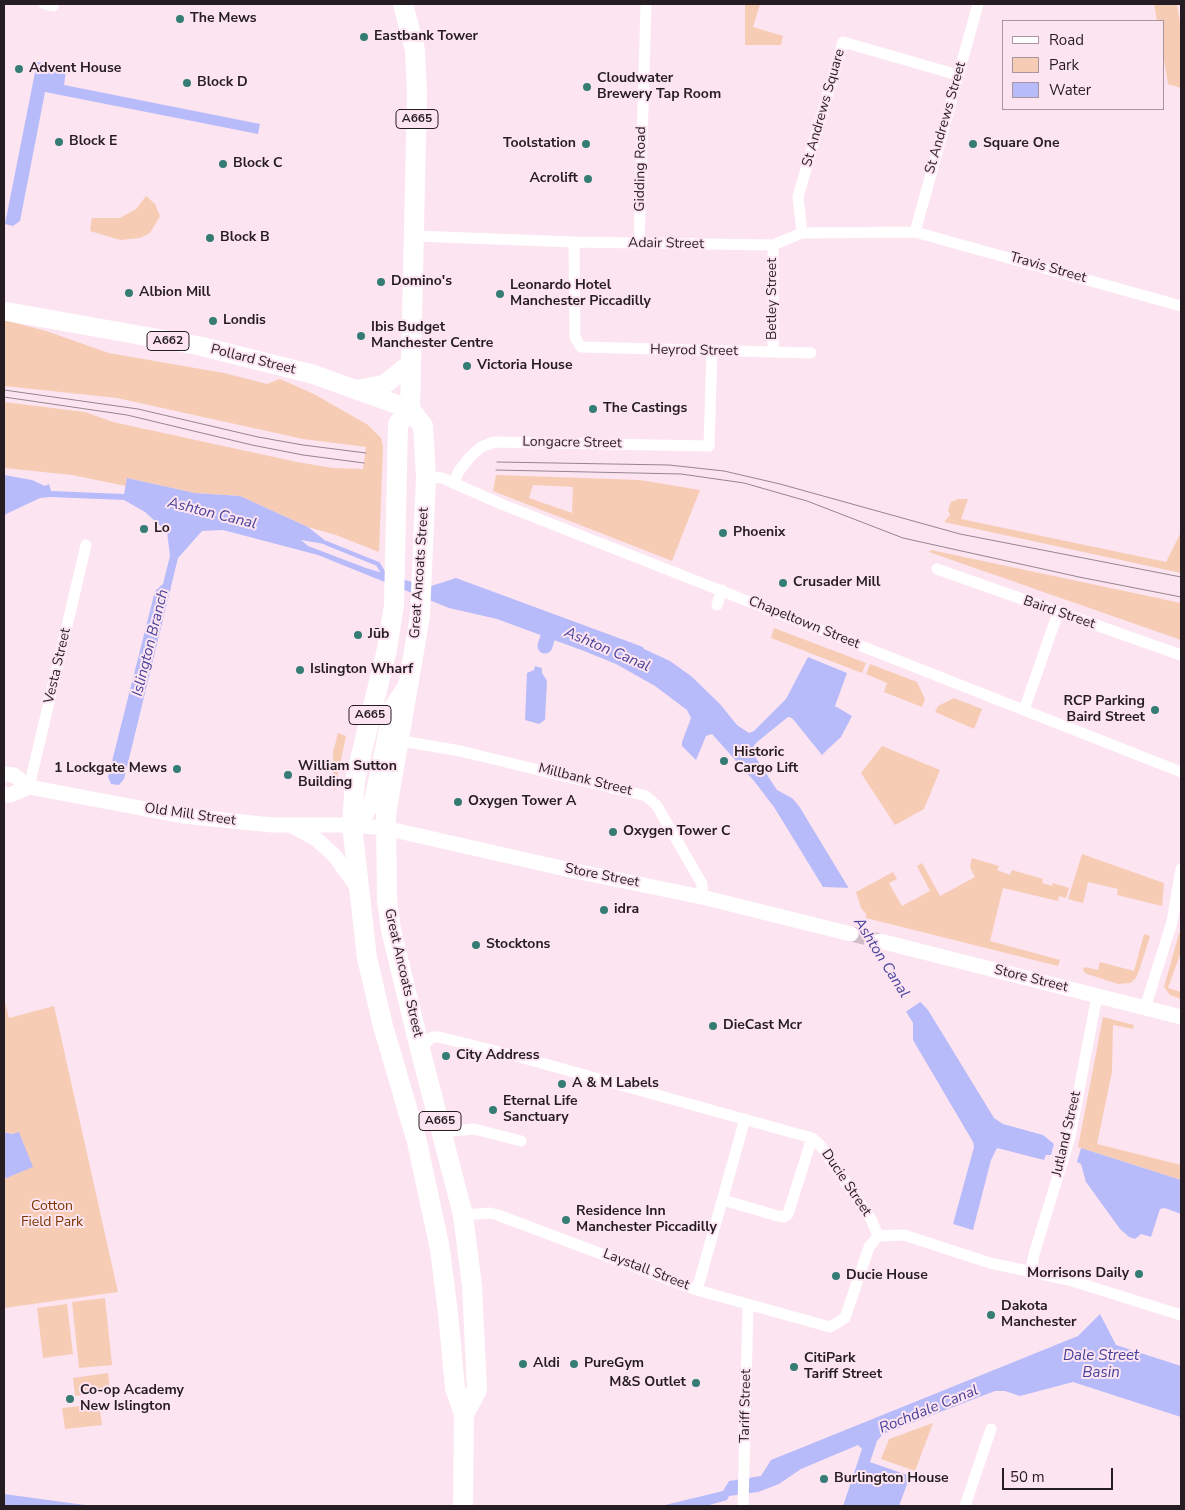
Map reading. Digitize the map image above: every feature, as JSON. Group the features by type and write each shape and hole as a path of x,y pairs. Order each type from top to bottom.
{"highway":[{"name":"Great Ancoats Street","path":"403,4 415,50 417,94 410,410 398,424 397,547 394,605 387,649 355,780 352,825 367,958 417,1142 432,1212 448,1313 455,1388 464,1414 463,1506"},
{"name":"Great Ancoats Street","path":"410,410 423,426 426,477 424,554 417,635 397,740 385,828 387,900 391,930 463,1215 472,1286 477,1390 464,1414"},
{"path":"398,1072 420,1049"},
{"path":"432,1212 463,1215"}],"main road":[{"name":"Pollard Street","path":"4,311 200,346 312,374 410,410"},
{"path":"355,389 385,384 411,363"}],"street":[{"path":"44,4 53,6 54,4"},
{"name":"Gidding Road","path":"639,244 646,4"},
{"name":"St Andrews Street","path":"915,232 978,4"},
{"name":"St Andrews Square","path":"802,233 798,197 843,42 958,75"},
{"name":"Adair Street","path":"415,236 639,244 773,245 802,233 915,232"},
{"name":"Travis Street","path":"915,232 1181,306"},
{"name":"Heyrod Street","path":"574,242 575,337 578,345 592,349 811,353"},
{"name":"Betley Street","path":"773,245 773,352"},
{"name":"Longacre Street","path":"453,483 459,471 470,457 481,447 494,442 709,446 712,350"},
{"name":"Chapeltown Street","path":"426,477 442,478 501,504 1181,772"},
{"name":"Vesta Street","path":"29,787 86,545"},
{"name":"Baird Street","path":"937,569 1181,655"},
{"path":"717,605 722,590"},
{"path":"1024,710 1058,613"},
{"path":"352,825 364,818 370,808 390,707 409,681"},
{"name":"Millbank Street","path":"408,742 469,753 596,782 646,796 657,806 702,884 702,896"},
{"name":"Old Mill Street","path":"4,774 14,775 29,787 183,816 292,826 352,825"},
{"name":"Old Mill Street","path":"4,794 10,795 29,787"},
{"name":"Store Street","path":"352,825 385,828 570,870 702,896 851,934"},
{"path":"292,826 316,839 334,855 358,888"},
{"path":"1145,1008 1172,922 1181,869"},
{"name":"Store Street","path":"880,941 1181,1017"},
{"name":"Jutland Street","path":"1032,1271 1034,1254 1070,1137 1097,996"},
{"name":"Ducie Street","path":"420,1049 432,1037 439,1037 516,1056 812,1138 820,1145 871,1219 878,1236"},
{"path":"697,1290 745,1119"},
{"path":"443,1132 474,1129 521,1141"},
{"path":"723,1200 784,1217 790,1211 812,1138"},
{"name":"Laystall Street","path":"463,1215 490,1213 498,1215 697,1290 748,1306 830,1327 845,1318 869,1248 878,1236"},
{"path":"878,1236 904,1235 990,1263 1093,1286 1181,1315"},
{"name":"Tariff Street","path":"743,1503 748,1306"},
{"path":"965,1506 991,1429"}],"green space":[{"path":"745,4 760,4 753,27 783,36 781,45 745,45"},
{"path":"1154,4 1177,4 1181,28 1181,88 1168,84 1165,66 1165,20 1157,20"},
{"path":"146,196 155,204 160,216 150,233 140,238 120,240 90,231 92,218 120,218 136,209"},
{"path":"4,320 46,331 109,353 224,373 267,384 280,379 314,394 368,425 381,438 383,447 379,552 336,535 308,527 240,496 195,493 127,478 126,486 72,475 4,468 4,402 85,412 113,422 333,468 363,469 366,447 303,439 117,398 4,386"},
{"path":"496,475 640,480 700,490 672,561 493,491","holes":["533,485 573,487 572,513 529,498"]},
{"path":"958,499 968,499 961,519 1166,562 1181,532 1181,573 944,522 950,515 948,510 951,502"},
{"path":"931,550 1181,603 1181,640 929,552"},
{"path":"774,628 866,663 862,673 771,638"},
{"path":"870,664 917,682 925,699 922,707 884,692 887,683 866,674"},
{"path":"954,698 982,709 974,729 935,712 938,706"},
{"path":"338,733 346,736 334,793 333,752"},
{"path":"882,746 940,770 924,809 895,825 861,773"},
{"path":"1082,854 1164,883 1162,906 1117,895 1118,889 1088,882 1083,903 1068,899"},
{"path":"972,858 999,866 997,870 1010,875 1012,870 1043,879 1042,883 1052,886 1053,883 1069,888 1066,898 1059,896 1058,901 1003,888 990,941 1060,960 1058,966 866,918 856,892 893,872 897,879 889,883 902,906 930,891 917,866 922,863 940,896 975,877 970,867"},
{"path":"1179,933 1181,934 1181,952 1168,988 1181,992 1181,999 1170,995 1164,987"},
{"path":"1144,934 1150,936 1136,978 1130,983 1118,984 1083,971 1084,967 1098,970 1100,962 1134,971"},
{"name":"Cotton Field Park","path":"4,998 9,1018 54,1006 118,1292 4,1308 4,1179 32,1167 14,1134 4,1132"},
{"path":"1103,1017 1134,1025 1133,1029 1113,1025 1112,1072 1097,1144 1181,1165 1181,1180 1078,1147"},
{"path":"105,1298 112,1365 79,1368 72,1302"},
{"path":"67,1304 73,1354 43,1358 37,1308"},
{"path":"108,1373 110,1391 75,1396 73,1378"},
{"path":"99,1404 102,1425 65,1429 62,1408"},
{"path":"933,1423 915,1471 881,1459 889,1439"}],"water":[{"path":"37,62 51,65 51,68 66,71 64,85 260,124 258,134 45,92 20,221 13,226 5,224"},
{"path":"4,475 32,480 45,486 49,484 51,491 124,494 127,478 195,493 240,496 308,527 327,542 324,544 301,540 308,546 366,568 428,587 456,578 643,647 670,661 691,676 720,704 737,725 749,733 754,731 786,699 808,657 847,673 835,706 852,716 841,737 822,755 792,718 788,717 757,742 753,747 754,755 777,790 792,798 799,806 848,887 854,906 900,980 928,1010 994,1118 1003,1124 1043,1135 1054,1144 1051,1155 1046,1155 1044,1160 997,1148 991,1160 973,1230 953,1224 974,1147 973,1142 913,1040 913,1023 840,903 823,887 774,807 754,781 712,734 706,736 696,760 682,746 691,718 687,710 655,686 616,664 584,651 497,619 449,608 318,555 223,530 202,531 178,558 124,779 119,785 111,784 108,777 155,591 163,584 170,556 167,532 145,512 124,500 40,498 4,515"},
{"path":"535,666 542,668 542,673 547,681 545,720 539,724 525,720 527,673 534,670"},
{"path":"4,1132 12,1134 19,1132 33,1167 4,1179"},
{"path":"1081,1148 1181,1180 1181,1214 1165,1208 1160,1209 1151,1237 1141,1234 1135,1239 1129,1237 1120,1229 1086,1182 1081,1164 1077,1162"},
{"path":"1100,1314 1116,1345 1181,1366 1181,1417 1073,1382 1020,1396 1005,1391 995,1391 883,1434 877,1441 870,1462 910,1476 899,1506 843,1506 862,1449 858,1445 801,1469 779,1484 758,1492 729,1496 727,1500 706,1506 661,1506 723,1491 729,1481 761,1476 771,1460 1078,1336"},
{"path":"4,1494 92,1506 4,1506"}],"pier":[{"path":"821,888 851,888 856,905 901,978 923,1000 904,1013 835,901"}],"waterway":[{"path":"326,543 378,564 387,579"},
{"path":"545,646 551,627"}],"tunnel":[{"path":"851,934 880,941"}],"tram line":[{"path":"4,390 138,409 258,437 366,453"},
{"path":"4,397 127,415 252,445 303,455 364,463"},
{"path":"497,462 669,465 724,471 780,484 960,534 1181,577"},
{"path":"496,470 681,474 744,483 807,501 903,538 1079,577 1181,597"}],"place":[{"name":"The Mews","path":"180,19"},
{"name":"Eastbank Tower","path":"364,37"},
{"name":"Advent House","path":"19,69"},
{"name":"Block D","path":"187,83"},
{"name":"Cloudwater Brewery Tap Room","path":"587,87"},
{"name":"Block E","path":"59,142"},
{"name":"Toolstation","path":"586,144"},
{"name":"Square One","path":"973,144"},
{"name":"Block C","path":"223,164"},
{"name":"Acrolift","path":"588,179"},
{"name":"Block B","path":"210,238"},
{"name":"Domino's","path":"381,282"},
{"name":"Albion Mill","path":"129,293"},
{"name":"Leonardo Hotel Manchester Piccadilly","path":"500,294"},
{"name":"Londis","path":"213,321"},
{"name":"Ibis Budget Manchester Centre","path":"361,336"},
{"name":"Victoria House","path":"467,366"},
{"name":"The Castings","path":"593,409"},
{"name":"Lo","path":"144,529"},
{"name":"Phoenix","path":"723,533"},
{"name":"Crusader Mill","path":"783,583"},
{"name":"Jūb","path":"358,635"},
{"name":"Islington Wharf","path":"300,670"},
{"name":"RCP Parking Baird Street","path":"1155,710"},
{"name":"Historic Cargo Lift","path":"724,761"},
{"name":"1 Lockgate Mews","path":"177,769"},
{"name":"William Sutton Building","path":"288,775"},
{"name":"Oxygen Tower A","path":"458,802"},
{"name":"Oxygen Tower C","path":"613,832"},
{"name":"idra","path":"604,910"},
{"name":"Stocktons","path":"476,945"},
{"name":"DieCast Mcr","path":"713,1026"},
{"name":"City Address","path":"446,1056"},
{"name":"A & M Labels","path":"562,1084"},
{"name":"Eternal Life Sanctuary","path":"493,1110"},
{"name":"Residence Inn Manchester Piccadilly","path":"566,1220"},
{"name":"Morrisons Daily","path":"1139,1274"},
{"name":"Ducie House","path":"836,1276"},
{"name":"Dakota Manchester","path":"991,1315"},
{"name":"Aldi","path":"523,1364"},
{"name":"PureGym","path":"574,1364"},
{"name":"CitiPark Tariff Street","path":"794,1367"},
{"name":"M&S Outlet","path":"696,1383"},
{"name":"Co-op Academy New Islington","path":"70,1399"},
{"name":"Burlington House","path":"824,1479"}],"water label":[{"name":"Ashton Canal","path":"212,514"},
{"name":"Islington Branch","path":"151,643"},
{"name":"Ashton Canal","path":"607,650"},
{"name":"Ashton Canal","path":"881,958"},
{"name":"Dale Street Basin","path":"1101,1364"},
{"name":"Rochdale Canal","path":"929,1410"}]}
